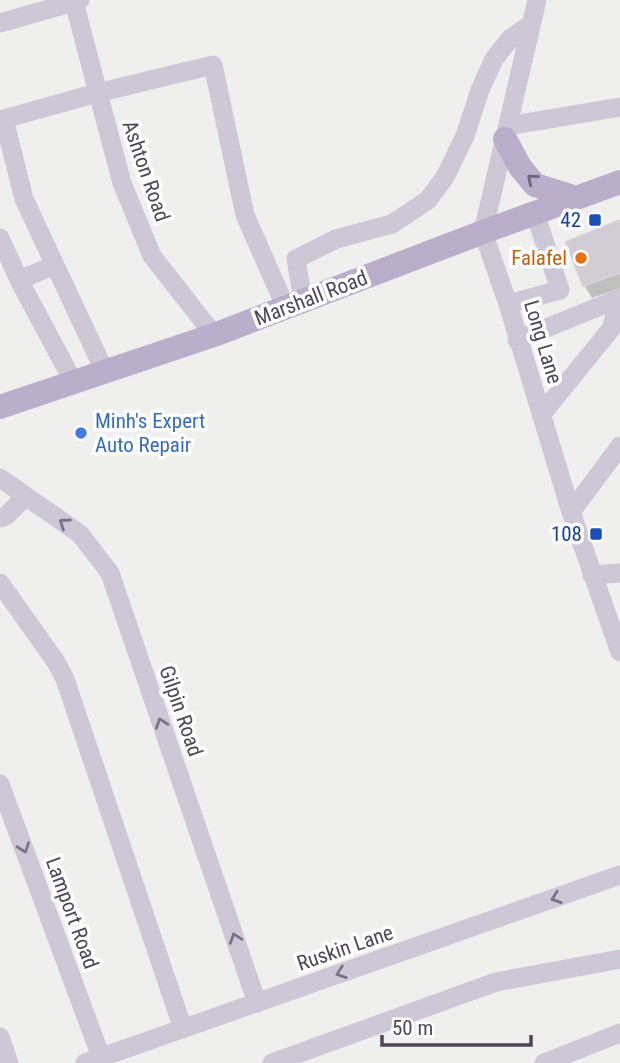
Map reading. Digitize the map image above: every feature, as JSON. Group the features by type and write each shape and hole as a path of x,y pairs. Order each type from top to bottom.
{"main road":[{"path":"506,132 520,167 535,185 576,198"},
{"name":"Marshall Road","path":"0,407 214,335 620,182"}],"street":[{"path":"484,232 537,0"},
{"path":"0,23 77,1"},
{"name":"Ashton Road","path":"77,1 97,93 122,183 152,256 214,335"},
{"path":"294,304 296,259 336,239 392,224 428,200 445,177 465,136 480,90 494,60 510,39 531,24"},
{"path":"105,372 24,198 2,119 213,65 245,215 294,304"},
{"path":"506,132 620,107"},
{"path":"508,304 560,290 535,213"},
{"name":"Long Lane","path":"484,232 571,512 620,652"},
{"path":"0,238 19,280 74,383"},
{"path":"19,280 55,265"},
{"path":"517,340 620,299"},
{"path":"541,415 611,329 620,299"},
{"path":"571,512 620,446"},
{"name":"Gilpin Road","path":"0,478 80,534 110,573 257,1003"},
{"path":"0,518 6,516 26,496"},
{"path":"592,575 620,573"},
{"path":"0,583 65,679 183,1029"},
{"name":"Lamport Road","path":"0,784 93,1060"},
{"name":"Ruskin Lane","path":"93,1060 620,875"},
{"path":"272,1063 496,982 620,959"},
{"path":"556,1061 620,1033"},
{"path":"0,1037 9,1063"}],"building":[{"path":"620,220 620,273 583,286 566,242"}],"place":[{"name":"42","path":"595,220"},
{"name":"Falafel","path":"581,258"},
{"name":"Minh's Expert Auto Repair","path":"81,433"},
{"name":"108","path":"596,534"}]}
